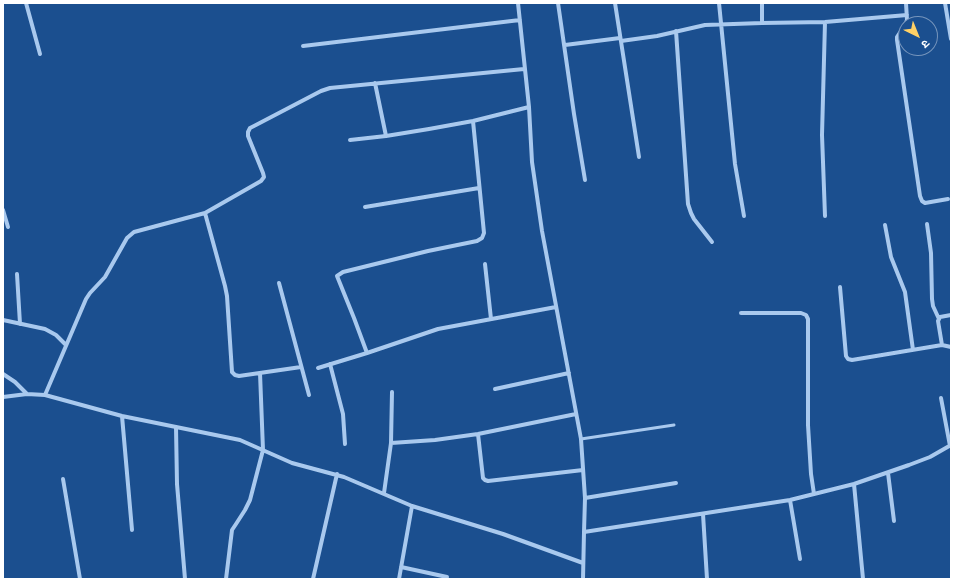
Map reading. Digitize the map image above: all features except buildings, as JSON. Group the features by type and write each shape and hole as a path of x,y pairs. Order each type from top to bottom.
{"street":[{"path":"26,3 40,54"},
{"path":"518,3 529,107 532,162 542,231 581,439 585,498 583,579"},
{"path":"558,3 585,180"},
{"path":"615,3 639,157"},
{"path":"719,3 735,164 744,216"},
{"path":"762,3 762,23"},
{"path":"906,3 907,15 905,25 897,37 897,40 920,196 922,201 925,203 948,199"},
{"path":"945,3 951,38"},
{"path":"565,45 657,36 698,26 722,24 824,22 907,15"},
{"path":"303,46 520,20"},
{"path":"824,22 822,135 825,216"},
{"path":"676,31 688,204 694,219 712,242"},
{"path":"45,395 86,299 105,277 127,238 134,232 205,213 262,181 264,174 248,136 250,128 321,91 330,88 524,69"},
{"path":"374,83 386,136"},
{"path":"350,140 386,136 473,121 529,107"},
{"path":"367,353 337,276 343,272 373,264 477,241 482,238 484,233 473,121"},
{"path":"365,207 479,188"},
{"path":"3,210 8,227"},
{"path":"205,213 227,296 232,372 239,376 301,367"},
{"path":"928,224 931,253 932,299 933,306 939,319 938,321 942,345"},
{"path":"885,225 891,257 904,292 913,350"},
{"path":"485,264 491,319"},
{"path":"17,274 20,324"},
{"path":"279,284 309,395"},
{"path":"840,287 846,356 848,359 852,360 942,345 951,347"},
{"path":"318,368 438,329 556,307"},
{"path":"741,313 801,313 806,315 808,319 808,425 811,474 814,494"},
{"path":"939,319 940,317 951,315"},
{"path":"3,320 45,329 56,335 66,345"},
{"path":"330,364 343,414 345,444"},
{"path":"226,579 232,530 250,500 263,450 260,373"},
{"path":"495,389 569,373"},
{"path":"3,374 15,382 27,394"},
{"path":"384,493 391,443 392,392"},
{"path":"3,397 27,394 45,395 122,416 240,440 292,463 337,474 412,506 503,534 583,563"},
{"path":"584,532 790,500 854,484 922,461 951,445 941,398"},
{"path":"391,443 435,440 478,434 576,414"},
{"path":"122,416 132,530"},
{"path":"176,427 177,484 185,579"},
{"path":"478,434 483,478 485,480 488,481 583,470"},
{"path":"888,473 894,521"},
{"path":"313,579 337,474"},
{"path":"63,479 80,579"},
{"path":"585,498 676,483"},
{"path":"854,484 863,579"},
{"path":"790,500 800,559"},
{"path":"399,579 412,506"},
{"path":"703,514 708,579"},
{"path":"401,567 447,577"}],"lane":[{"path":"581,439 674,425"}]}
